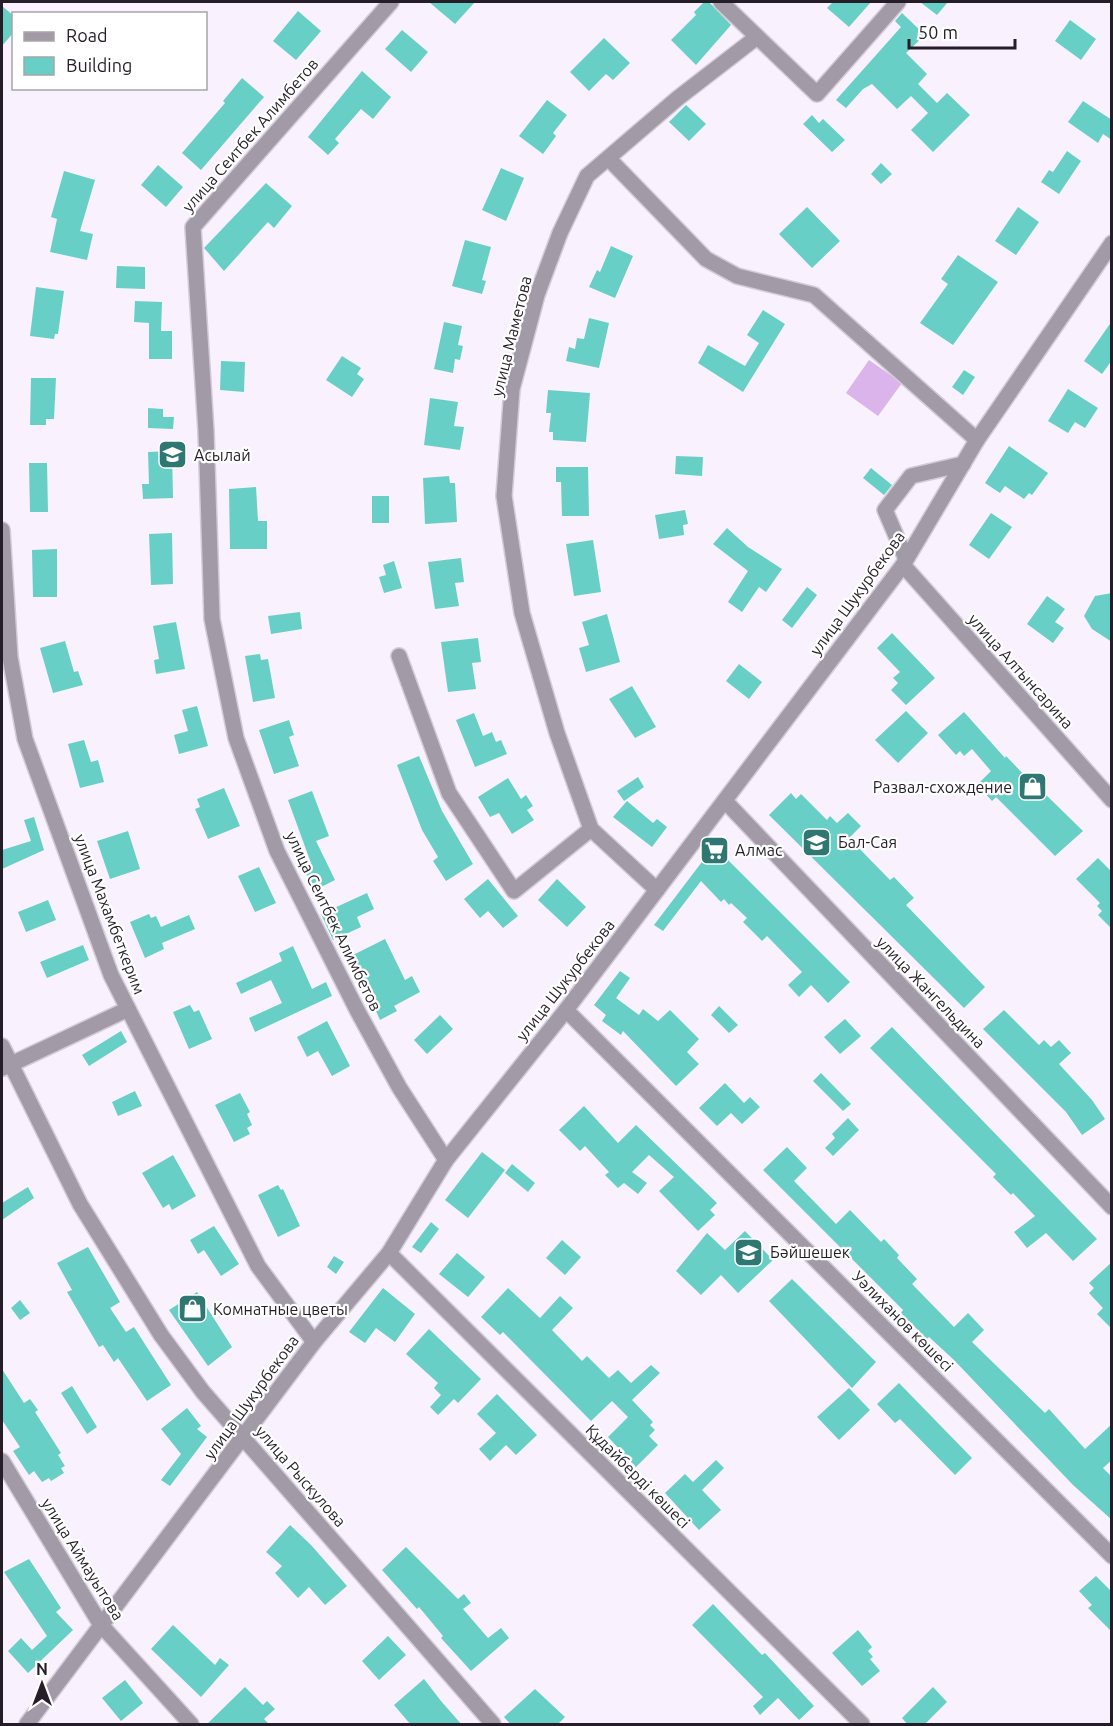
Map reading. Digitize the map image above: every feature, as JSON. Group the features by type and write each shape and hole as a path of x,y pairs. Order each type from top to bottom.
{"street":[{"name":"улица Сеитбек Алимбетов","path":"391,2 194,227 206,431 212,619 236,738 277,851 357,1011 399,1087 446,1160"},
{"path":"721,2 817,94 898,2"},
{"name":"улица Маметова","path":"657,890 591,829 557,733 522,613 504,496 512,389 537,296 560,233 587,176 678,98 757,37"},
{"path":"609,159 706,259 737,276 814,295 977,440"},
{"name":"улица Шукурбекова","path":"27,1725 314,1342 389,1253 446,1160 566,1010 905,562 977,440 1112,243"},
{"name":"улица Алтынсарина","path":"963,464 911,476 885,510 905,562 1112,800"},
{"name":"улица Махамбеткерим","path":"2,530 10,657 25,740 111,975 258,1266 314,1342"},
{"path":"399,656 449,793 514,891 591,829"},
{"name":"улица Жангельдина","path":"725,801 1112,1207"},
{"path":"6,1066 128,1009"},
{"name":"Уәлиханов көшесі","path":"566,1010 1112,1556"},
{"name":"улица Рыскулова","path":"2,1046 6,1066 80,1203 142,1305 203,1392 493,1725"},
{"name":"Құдайберді көшесі","path":"389,1253 862,1725"},
{"name":"улица Аймауытова","path":"2,1461 101,1625 191,1725"}],"shaded area":[{"path":"869,360 902,383 878,416 846,393"}],"building":[{"path":"429,2 475,2 455,24"},
{"path":"704,2 709,2 731,25 696,65 671,40 696,15 694,12"},
{"path":"833,2 871,2 849,27 827,8"},
{"path":"920,2 948,2 937,15"},
{"path":"2,6 12,14 12,34 2,46"},
{"path":"298,11 321,31 296,60 273,41"},
{"path":"902,13 925,35 906,53 927,74 918,84 937,103 947,93 970,115 933,152 911,130 928,113 911,96 897,109 872,84 863,89 846,108 836,100 901,27 895,21"},
{"path":"1070,20 1096,39 1081,60 1055,41"},
{"path":"402,30 428,52 411,72 385,49"},
{"path":"604,38 630,63 613,80 606,74 589,91 570,72"},
{"path":"362,71 391,97 373,119 361,109 335,139 339,143 328,155 308,137"},
{"path":"242,78 264,97 201,170 182,153 225,103 223,101"},
{"path":"547,100 567,115 553,133 556,136 543,154 519,136"},
{"path":"1083,101 1112,120 1112,140 1103,134 1098,143 1068,122"},
{"path":"686,105 706,124 689,141 669,122"},
{"path":"812,115 819,123 823,119 845,140 832,152 803,124"},
{"path":"1067,151 1081,161 1059,194 1041,182 1049,170 1053,172"},
{"path":"881,163 892,174 881,184 871,174"},
{"path":"158,165 183,187 166,207 141,185"},
{"path":"501,168 524,178 506,221 482,210"},
{"path":"64,171 95,180 80,231 93,234 87,260 50,252 57,219 51,217"},
{"path":"266,183 292,206 274,228 268,222 224,271 204,248"},
{"path":"807,207 840,241 812,268 779,234"},
{"path":"1018,207 1039,222 1016,255 995,241"},
{"path":"465,240 491,247 482,280 486,281 482,294 452,286"},
{"path":"611,246 633,256 615,298 589,287 597,270 600,272"},
{"path":"958,255 998,282 953,345 920,323 948,284 941,279"},
{"path":"117,266 145,267 145,289 116,288"},
{"path":"36,287 64,291 58,334 55,334 54,339 30,336"},
{"path":"135,301 162,302 161,331 172,331 172,359 149,359 149,323 134,322"},
{"path":"763,310 785,324 743,392 698,363 708,345 745,366 759,343 747,335"},
{"path":"589,318 609,323 599,368 566,361 569,347 575,349 577,338 584,339"},
{"path":"1112,321 1112,360 1102,374 1084,361"},
{"path":"444,322 462,326 458,345 463,346 460,360 455,359 453,373 434,369"},
{"path":"342,356 361,368 357,374 364,379 352,397 326,380"},
{"path":"221,361 245,362 244,392 220,390"},
{"path":"964,370 975,377 963,395 952,387"},
{"path":"31,378 56,378 54,419 46,419 46,425 30,425"},
{"path":"1068,389 1098,408 1085,428 1075,422 1068,433 1048,421"},
{"path":"548,390 590,393 586,442 553,440 553,432 549,432 551,413 546,413"},
{"path":"430,398 458,402 454,426 464,427 460,450 424,445"},
{"path":"148,408 163,409 163,417 174,417 173,429 148,428"},
{"path":"1009,446 1048,473 1032,495 1029,493 1024,499 1005,486 1000,493 985,483"},
{"path":"172,451 173,498 143,499 142,484 149,484 148,452"},
{"path":"676,456 703,457 702,476 675,474"},
{"path":"29,463 47,463 48,512 30,512"},
{"path":"556,467 588,467 589,516 562,516 561,482 556,482"},
{"path":"871,468 892,485 884,495 863,478"},
{"path":"449,476 450,483 455,483 457,522 425,524 423,478"},
{"path":"256,487 258,521 267,521 267,549 230,549 229,489"},
{"path":"372,496 389,496 389,523 372,523"},
{"path":"685,510 688,524 683,525 684,535 659,539 655,515"},
{"path":"991,513 1012,527 989,559 969,545"},
{"path":"727,528 748,547 782,569 766,592 759,587 742,612 728,602 748,571 713,544"},
{"path":"172,533 173,584 151,585 149,534"},
{"path":"593,540 601,592 574,596 566,544"},
{"path":"57,549 57,597 33,597 32,550"},
{"path":"461,558 464,582 455,583 459,606 435,609 428,562"},
{"path":"394,561 402,588 384,593 379,577 386,575 383,565"},
{"path":"807,587 817,595 792,628 782,620"},
{"path":"1112,593 1112,642 1092,629 1084,616 1095,596"},
{"path":"1047,596 1065,609 1055,622 1064,628 1053,643 1027,624"},
{"path":"300,612 302,629 271,634 268,616"},
{"path":"607,614 620,662 586,672 579,648 589,645 582,622"},
{"path":"176,622 185,669 156,674 154,660 159,659 153,626"},
{"path":"892,633 935,678 906,705 891,690 898,683 893,678 900,672 877,648"},
{"path":"478,638 481,662 472,663 476,689 448,692 441,642"},
{"path":"65,641 74,672 78,671 83,685 53,693 40,648"},
{"path":"260,654 261,660 268,659 275,698 253,702 245,656"},
{"path":"739,664 762,682 749,699 726,681"},
{"path":"632,686 656,727 635,738 609,699"},
{"path":"197,706 208,746 179,754 174,735 188,731 182,710"},
{"path":"906,711 928,733 898,763 875,740"},
{"path":"964,712 1005,758 1006,756 1029,780 1032,777 1041,786 1039,788 1083,831 1055,856 996,797 992,801 982,790 985,787 980,782 991,771 972,749 964,756 960,751 956,755 938,735"},
{"path":"474,713 483,736 492,732 496,742 501,740 507,754 475,767 456,720"},
{"path":"289,720 294,735 289,737 299,766 274,774 259,730"},
{"path":"84,740 91,762 98,760 104,782 80,788 68,744"},
{"path":"419,756 442,811 473,864 446,881 433,861 438,857 422,830 397,765"},
{"path":"638,777 644,787 624,801 617,791"},
{"path":"508,778 521,799 526,795 533,806 527,810 534,820 512,834 499,813 490,817 478,797"},
{"path":"224,788 240,826 208,839 195,809 200,807 197,799"},
{"path":"312,791 329,836 316,841 335,880 315,890 303,867 311,863 288,800"},
{"path":"791,793 796,799 801,794 827,820 830,816 837,823 848,813 861,826 849,838 890,880 894,877 914,898 906,905 985,987 964,1008 769,815"},
{"path":"627,801 653,823 657,819 667,827 652,847 613,817"},
{"path":"34,817 44,850 2,869 2,850 31,841 24,820"},
{"path":"128,831 140,869 110,879 97,841"},
{"path":"714,846 850,982 828,1003 811,985 799,997 788,985 802,972 767,936 762,941 743,922 747,918 731,903 729,905 724,899 721,902 701,881 663,931 654,925"},
{"path":"1098,858 1112,872 1112,929 1098,915 1102,911 1097,906 1100,903 1076,879"},
{"path":"259,867 276,903 255,912 238,876"},
{"path":"488,879 518,916 503,928 488,911 480,918 464,899"},
{"path":"557,879 586,907 567,927 538,900"},
{"path":"367,893 374,909 357,917 361,927 333,940 321,914"},
{"path":"48,900 56,920 26,932 18,912"},
{"path":"149,914 151,918 156,916 161,927 189,915 195,929 162,943 164,949 145,958 130,922"},
{"path":"385,939 405,980 412,976 420,992 394,1006 397,1011 380,1020 363,982 358,981 347,958"},
{"path":"83,945 89,960 47,978 40,962"},
{"path":"293,946 312,989 326,982 332,996 255,1032 249,1018 282,1003 271,980 241,994 236,983 282,961 279,953"},
{"path":"620,971 630,978 616,998 639,1015 643,1009 658,1021 670,1010 699,1039 687,1052 699,1064 676,1086 623,1031 621,1035 602,1021 606,1015 594,1005"},
{"path":"190,1005 194,1012 199,1010 212,1039 189,1049 173,1012"},
{"path":"719,1006 738,1025 729,1033 711,1015"},
{"path":"1004,1010 1039,1045 1044,1040 1051,1047 1059,1040 1071,1053 1059,1064 1092,1100 1105,1119 1082,1135 1066,1112 983,1029"},
{"path":"440,1015 453,1029 427,1054 414,1040"},
{"path":"845,1019 861,1036 840,1054 824,1037"},
{"path":"327,1021 350,1066 332,1076 318,1051 307,1057 297,1037"},
{"path":"892,1027 1097,1239 1073,1261 1046,1233 1027,1248 1014,1232 1035,1216 1013,1193 1011,1195 993,1177 996,1174 870,1048"},
{"path":"121,1031 127,1042 89,1066 82,1055"},
{"path":"821,1073 851,1104 843,1111 813,1081"},
{"path":"725,1083 744,1103 750,1097 760,1107 742,1124 731,1113 717,1126 699,1108"},
{"path":"135,1091 142,1106 118,1116 112,1102"},
{"path":"240,1093 250,1112 247,1114 252,1125 247,1128 250,1134 234,1142 215,1105"},
{"path":"584,1106 618,1143 636,1125 717,1203 710,1210 715,1215 698,1231 659,1191 674,1177 649,1155 632,1172 647,1183 638,1194 624,1183 618,1188 605,1175 609,1172 585,1146 580,1151 559,1130"},
{"path":"848,1118 859,1130 833,1156 825,1148 835,1138 832,1134"},
{"path":"787,1147 807,1168 794,1181 836,1224 850,1210 881,1242 884,1239 899,1255 897,1258 917,1279 912,1284 954,1327 968,1313 984,1330 972,1342 1045,1413 1049,1409 1085,1449 1112,1424 1112,1460 1103,1468 1112,1477 1112,1520 1073,1485 954,1360 929,1337 927,1339 901,1313 903,1310 763,1170"},
{"path":"482,1152 505,1170 468,1218 445,1200"},
{"path":"173,1155 196,1196 172,1210 169,1204 163,1208 142,1173"},
{"path":"512,1164 535,1183 528,1192 505,1173"},
{"path":"278,1185 281,1190 283,1189 300,1226 278,1237 258,1195"},
{"path":"28,1187 34,1198 2,1220 2,1203"},
{"path":"431,1222 439,1229 421,1253 412,1247"},
{"path":"214,1226 239,1264 221,1276 204,1250 198,1254 190,1240"},
{"path":"745,1231 773,1260 738,1293 721,1275 701,1295 676,1271 707,1233 725,1250"},
{"path":"562,1240 581,1257 565,1275 546,1258"},
{"path":"88,1247 120,1302 110,1308 126,1332 134,1327 171,1385 147,1401 118,1358 114,1362 103,1345 99,1347 67,1292 72,1290 57,1263"},
{"path":"457,1253 485,1277 468,1297 439,1274"},
{"path":"334,1256 344,1262 336,1274 327,1267"},
{"path":"1112,1262 1112,1329 1097,1314 1103,1308 1089,1293 1094,1288 1089,1283"},
{"path":"792,1279 876,1362 852,1388 769,1301"},
{"path":"383,1288 415,1314 395,1342 376,1328 365,1343 349,1332"},
{"path":"508,1288 540,1318 560,1296 573,1308 552,1330 582,1361 587,1356 609,1378 618,1370 631,1383 651,1365 660,1373 632,1400 653,1422 650,1425 655,1430 649,1436 658,1445 636,1467 608,1437 628,1417 612,1401 591,1421 503,1332 500,1335 481,1317"},
{"path":"197,1292 232,1347 208,1366 169,1310"},
{"path":"20,1300 30,1313 20,1320 11,1308"},
{"path":"429,1329 481,1379 458,1403 454,1399 438,1415 430,1407 441,1395 434,1388 438,1383 406,1354"},
{"path":"2,1369 24,1403 30,1399 38,1410 35,1412 61,1453 58,1455 65,1466 61,1468 64,1473 51,1481 49,1478 42,1482 34,1471 29,1475 13,1451 20,1447 2,1420"},
{"path":"899,1383 972,1458 955,1475 900,1419 895,1423 877,1404"},
{"path":"72,1386 97,1427 87,1434 61,1393"},
{"path":"849,1388 870,1410 839,1440 817,1417"},
{"path":"497,1394 537,1435 516,1455 506,1445 490,1461 479,1449 496,1433 477,1414"},
{"path":"187,1408 201,1426 197,1429 207,1437 170,1486 161,1480 181,1454 161,1429"},
{"path":"716,1460 724,1468 702,1490 721,1510 699,1530 665,1493 685,1474 693,1482"},
{"path":"290,1525 347,1586 325,1605 309,1587 298,1598 275,1573 282,1566 266,1552"},
{"path":"406,1547 458,1599 464,1594 471,1603 463,1609 488,1638 501,1628 509,1638 471,1671 441,1638 443,1636 419,1607 417,1609 382,1570"},
{"path":"29,1559 61,1608 56,1612 73,1630 28,1673 8,1651 21,1638 32,1650 47,1636 4,1572"},
{"path":"1096,1576 1112,1592 1112,1632 1088,1608 1092,1605 1079,1591"},
{"path":"713,1604 762,1655 765,1653 814,1706 799,1720 778,1698 760,1715 753,1706 763,1697 692,1625"},
{"path":"173,1625 215,1665 220,1658 229,1665 201,1697 151,1649"},
{"path":"858,1630 872,1647 868,1651 873,1657 870,1659 880,1671 862,1686 832,1653"},
{"path":"388,1636 406,1655 379,1680 362,1661"},
{"path":"424,1679 462,1725 411,1725 394,1705"},
{"path":"125,1680 143,1703 121,1721 102,1698"},
{"path":"245,1687 263,1705 267,1701 275,1709 264,1719 270,1725 206,1725"},
{"path":"933,1687 947,1702 924,1725 908,1725 902,1718"},
{"path":"535,1689 565,1717 557,1725 511,1725 504,1717"}],"place":[{"name":"Асылай","path":"173,455"},
{"name":"Развал-схождение","path":"1033,787"},
{"name":"Бал-Сая","path":"817,842"},
{"name":"Алмас","path":"714,850"},
{"name":"Бәйшешек","path":"749,1252"},
{"name":"Комнатные цветы","path":"192,1309"}]}
